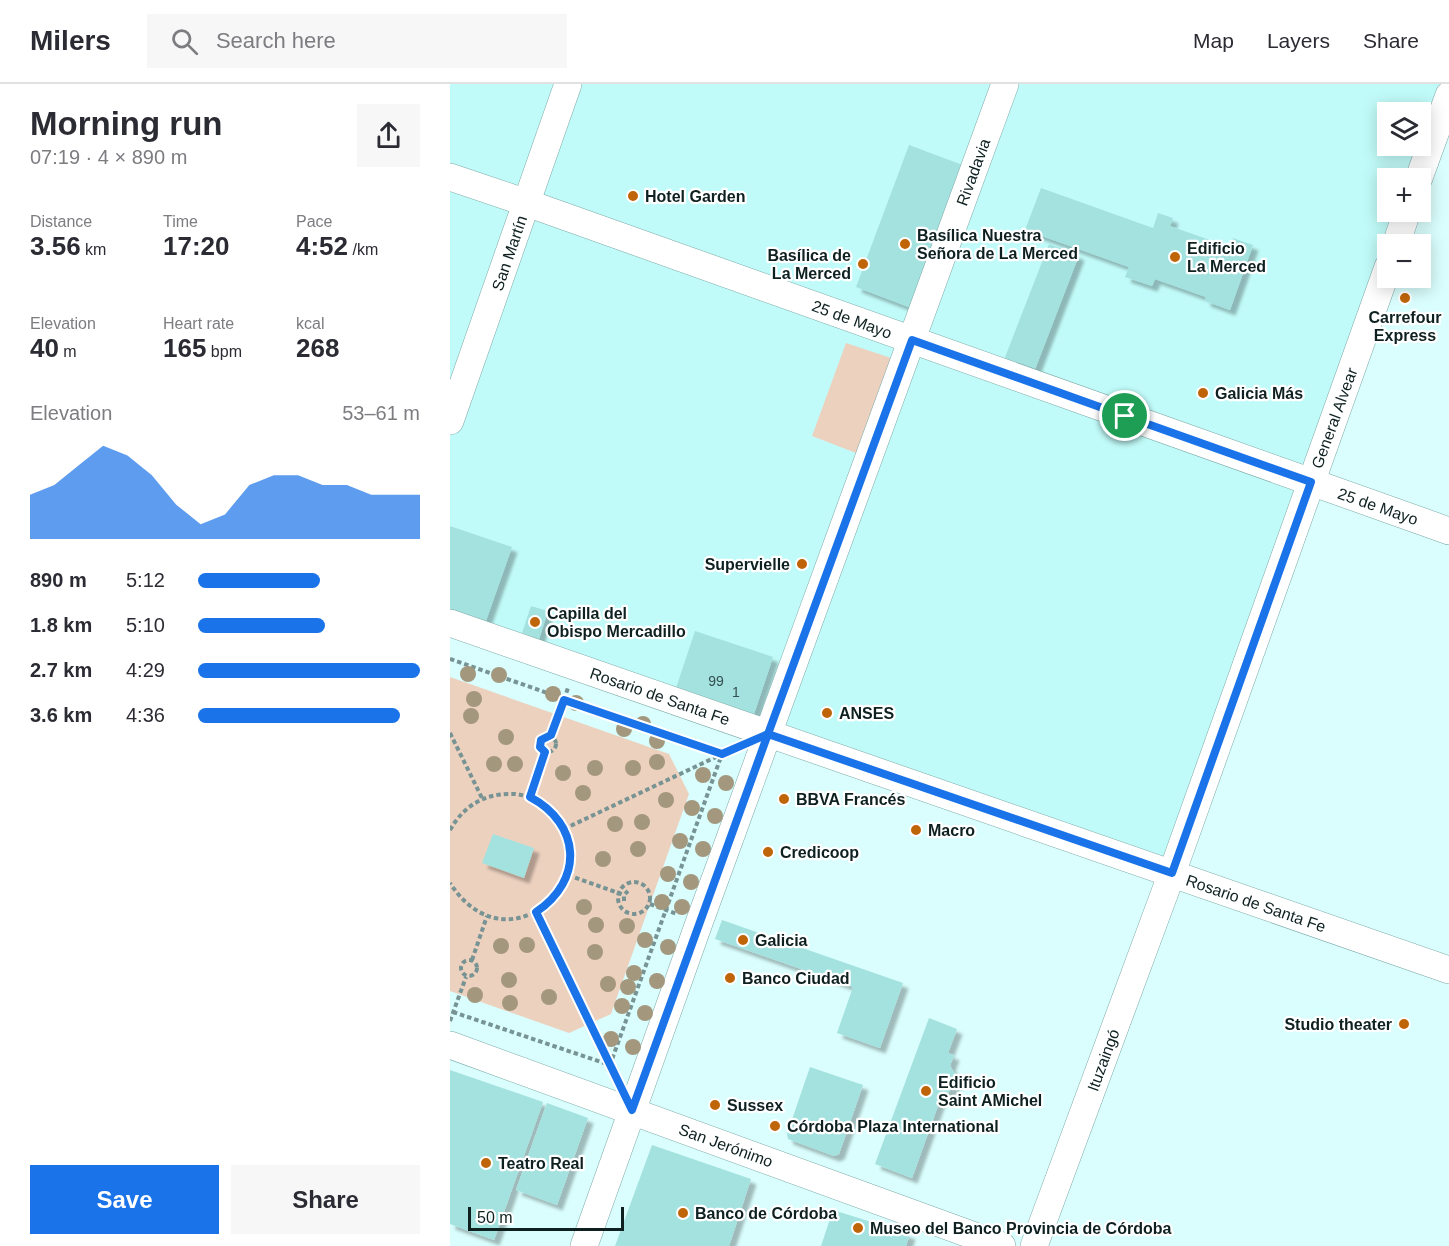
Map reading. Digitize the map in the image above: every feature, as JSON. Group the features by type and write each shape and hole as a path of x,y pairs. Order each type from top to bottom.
{"street":[{"name":"San Martín","path":"450,421 568,84"},
{"name":"Rivadavia","path":"584,1246 699,923 1005,84"},
{"path":"1423,168 1449,95"},
{"name":"25 de Mayo","path":"450,177 1449,531"},
{"name":"General Alvear","path":"1172,873 1380,288"},
{"name":"Rosario de Santa Fe","path":"450,623 1449,970"},
{"name":"Ituzaingó","path":"1034,1246 1172,873"},
{"name":"San Jerónimo","path":"450,1045 1002,1246"}],"path":[{"path":"450,659 722,754"},
{"path":"545,752 540,747 541,740 551,735 575,667"},
{"path":"450,733 482,798"},
{"path":"564,829 768,734"},
{"path":"545,752 555,748 556,741 551,735"},
{"path":"530,797 545,752"},
{"path":"610,1065 722,754"},
{"path":"450,830 467,807 482,798 497,794 530,797 550,810 564,829 569,844 570,860 568,875 561,890 550,903 520,918 504,919 487,916 472,909 459,897 450,883"},
{"path":"568,875 624,895"},
{"path":"632,882 639,883 650,893 650,904 643,912 636,915 628,914 618,904 619,893 625,885 632,882"},
{"path":"624,901 624,895 628,891"},
{"path":"650,904 699,923"},
{"path":"536,912 632,1110"},
{"path":"472,960 487,916"},
{"path":"450,1021 466,977 461,967 465,961 472,960"},
{"path":"466,977 474,975 477,969 477,965 472,960"},
{"path":"452,1011 610,1065"}],"shaded area":[{"path":"450,84 1449,84 1431,140 1431,102 1377,102 1377,156 1426,156 1422,168 1377,168 1377,222 1404,222 1400,234 1377,234 1377,288 1381,288 1172,873 450,624"},
{"path":"846,343 891,358 856,453 812,436"},
{"path":"450,677 669,754 689,794 611,1014 569,1033 450,991"}],"building":[{"name":"Basílica Nuestra Señora de La Merced","path":"909,145 968,167 914,309 856,287"},
{"name":"Edificio La Merced","path":"1041,188 1153,228 1158,213 1173,218 1170,226 1230,247 1233,238 1253,245 1230,310 1205,301 1206,297 1155,279 1152,286 1125,277 1129,267 1025,230"},
{"path":"1049,244 1079,255 1032,377 1002,365"},
{"path":"450,526 512,547 483,629 450,618"},
{"name":"Capilla del Obispo Mercadillo","path":"531,606 548,611 539,639 522,633"},
{"path":"695,631 773,657 753,717 675,691"},
{"path":"493,834 534,848 524,878 482,863"},
{"path":"722,920 903,983 880,1048 837,1033 853,987 715,939"},
{"name":"Edificio Saint AMichel","path":"929,1018 957,1029 948,1053 954,1055 950,1066 959,1080 939,1103 912,1178 875,1164"},
{"path":"810,1067 863,1085 839,1154 834,1156 788,1139 787,1134"},
{"name":"Teatro Real","path":"450,1070 543,1102 494,1240 450,1224"},
{"path":"547,1103 588,1118 557,1205 516,1190"},
{"name":"Banco de Córdoba","path":"652,1145 751,1179 729,1246 615,1246"},
{"name":"Museo del Banco Provincia de Córdoba","path":"833,1210 910,1234 906,1246 821,1246"}],"place":[{"name":"Hotel Garden","path":"633,196"},
{"name":"Basílica Nuestra Señora de La Merced","path":"905,244"},
{"name":"Edificio La Merced","path":"1175,257"},
{"name":"Basílica de La Merced","path":"863,264"},
{"name":"Carrefour Express","path":"1405,298"},
{"name":"Galicia Más","path":"1203,393"},
{"name":"Supervielle","path":"802,564"},
{"name":"Capilla del Obispo Mercadillo","path":"535,622"},
{"name":"ANSES","path":"827,713"},
{"name":"BBVA Francés","path":"784,799"},
{"name":"Macro","path":"916,830"},
{"name":"Credicoop","path":"768,852"},
{"name":"Galicia","path":"743,940"},
{"name":"Banco Ciudad","path":"730,978"},
{"name":"Studio theater","path":"1404,1024"},
{"name":"Edificio Saint AMichel","path":"926,1091"},
{"name":"Sussex","path":"715,1105"},
{"name":"Córdoba Plaza International","path":"775,1126"},
{"name":"Teatro Real","path":"486,1163"},
{"name":"Banco de Córdoba","path":"683,1213"},
{"name":"Museo del Banco Provincia de Córdoba","path":"858,1228"}],"route":[{"path":"1125,416 912,340 768,734 722,754 564,700 551,735 541,740 540,747 545,752 530,797 555,815 564,829 569,844 570,860 568,875 561,890 550,903 536,912 632,1110 768,734 1172,873 1311,482 1125,416"}]}
